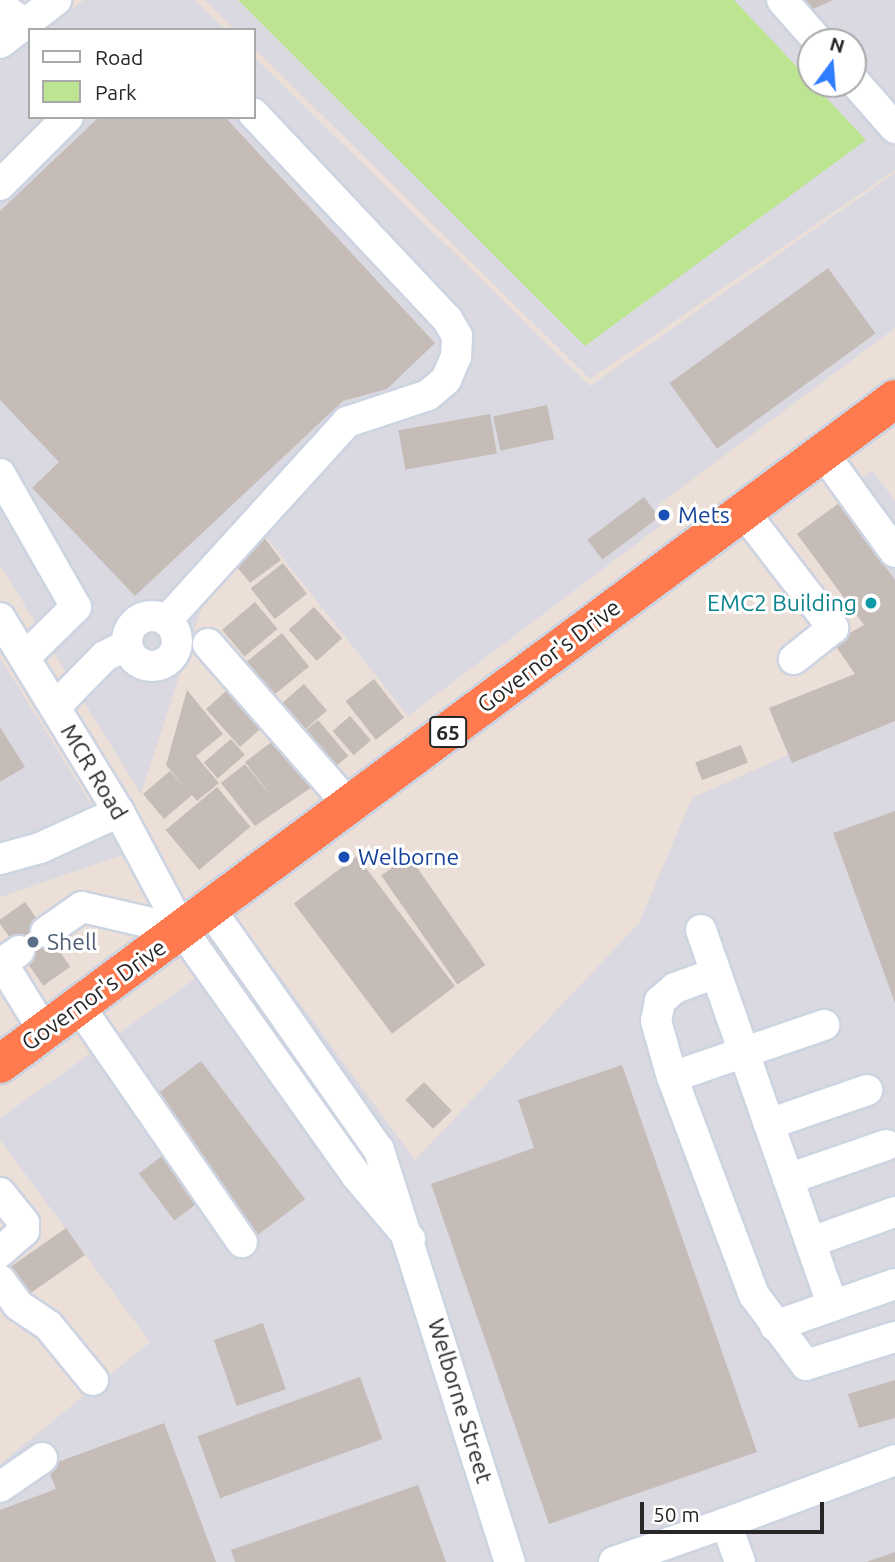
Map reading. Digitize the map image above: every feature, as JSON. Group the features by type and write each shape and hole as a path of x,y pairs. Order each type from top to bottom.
{"highway":[{"name":"Governor's Drive","path":"0,1064 895,399"}],"street":[{"path":"0,43 56,0"},
{"path":"782,0 807,28"},
{"path":"0,6 25,24"},
{"path":"867,96 895,128"},
{"path":"167,620 347,422 428,395 446,380 456,357 457,336 447,319 256,116"},
{"path":"0,185 66,119"},
{"path":"829,448 895,520"},
{"path":"829,448 895,552"},
{"path":"0,474 76,607 25,657"},
{"path":"743,512 833,628 794,659"},
{"path":"158,616 167,620 177,637 177,647 165,663 146,666 137,662 127,645 127,635 138,619 158,616"},
{"name":"MCR Road","path":"0,618 119,812 196,919"},
{"path":"208,644 349,805"},
{"path":"55,707 105,656 127,645"},
{"path":"0,859 40,848 119,812"},
{"path":"46,932 82,907 196,919"},
{"name":"Welborne Street","path":"196,919 269,994 379,1150 410,1239 510,1562"},
{"name":"Welborne Street","path":"196,919 243,1017 356,1175 410,1239"},
{"path":"701,930 833,1306"},
{"path":"19,951 2,963 44,1031"},
{"path":"716,973 675,988 660,1001 656,1021 672,1077 754,1295 806,1365 895,1337"},
{"path":"79,1006 242,1242"},
{"path":"672,1077 824,1026"},
{"path":"769,1124 867,1090"},
{"path":"788,1179 886,1145"},
{"path":"0,1193 24,1223 24,1231 0,1252"},
{"path":"811,1242 895,1212"},
{"path":"0,1280 18,1305 48,1325 93,1380"},
{"path":"775,1326 895,1284"},
{"path":"0,1487 42,1458"},
{"path":"614,1562 895,1460"},
{"path":"726,1523 740,1562"}],"shaded area":[{"path":"84,0 195,0 224,28 47,28"},
{"path":"205,0 895,0 895,170 590,379 256,50 256,28 233,28"},
{"path":"28,41 28,119 256,119 256,59 590,386 895,173 895,328 658,505 668,520 408,716 258,527 202,606 141,794 0,565 0,62"},
{"path":"872,470 895,501 895,580 835,498"},
{"path":"0,658 123,855 0,897"},
{"path":"895,658 895,1562 0,1562 0,1464 150,1342 0,1140 0,1118 252,938 415,1160 639,923 692,798 788,755 769,708"}],"green space":[{"path":"238,0 734,0 797,67 797,98 826,98 866,140 585,346"}],"building":[{"path":"806,0 833,0 811,10"},
{"path":"97,119 227,119 435,343 387,389 343,401 135,596 32,488 59,462 0,400 0,211"},
{"path":"828,268 876,334 717,449 669,383"},
{"path":"547,405 554,439 500,451 493,416"},
{"path":"490,414 497,453 405,470 398,430"},
{"path":"644,497 659,517 602,560 587,540"},
{"path":"839,503 895,580 895,721 792,763 769,708 855,674 833,642 864,625 797,534"},
{"path":"261,533 281,560 250,583 237,567"},
{"path":"283,563 307,594 275,619 251,588"},
{"path":"255,602 277,629 245,656 222,630"},
{"path":"314,607 342,638 317,661 289,630"},
{"path":"282,633 309,666 269,699 242,666"},
{"path":"374,679 404,718 376,740 346,701"},
{"path":"235,683 269,721 240,747 206,709"},
{"path":"304,684 327,710 301,733 278,707"},
{"path":"187,690 223,734 196,756 219,783 197,801 192,795 164,819 143,794 170,771 187,790 166,765"},
{"path":"350,716 371,740 354,755 333,731"},
{"path":"318,720 348,756 331,771 300,735"},
{"path":"0,727 25,767 0,782"},
{"path":"278,737 315,785 255,826 221,783 245,764 273,798 245,762"},
{"path":"231,739 245,755 218,778 204,763"},
{"path":"741,745 748,763 702,780 695,763"},
{"path":"217,787 250,827 199,870 166,830"},
{"path":"895,811 895,1003 833,833"},
{"path":"357,856 455,986 392,1034 294,904"},
{"path":"409,856 485,965 457,984 381,876"},
{"name":"Shell","path":"25,902 70,967 43,986 0,924 0,920"},
{"path":"201,1061 305,1199 256,1236 151,1098"},
{"path":"622,1065 757,1452 549,1524 431,1184 534,1148 518,1100"},
{"path":"424,1082 452,1111 433,1129 405,1100"},
{"path":"162,1156 198,1203 174,1221 139,1173"},
{"path":"66,1228 85,1255 30,1293 11,1266"},
{"path":"263,1323 286,1389 237,1406 214,1340"},
{"path":"360,1377 383,1439 220,1498 197,1436"},
{"path":"895,1380 895,1418 859,1428 848,1394"},
{"path":"164,1423 216,1562 0,1562 0,1510 56,1489 47,1466"},
{"path":"418,1485 446,1562 235,1562 231,1550"},
{"path":"895,1552 895,1562 866,1562"}],"place":[{"name":"Mets","path":"664,515"},
{"name":"EMC2 Building","path":"871,603"},
{"name":"Welborne","path":"344,857"},
{"name":"Shell","path":"33,942"}]}
